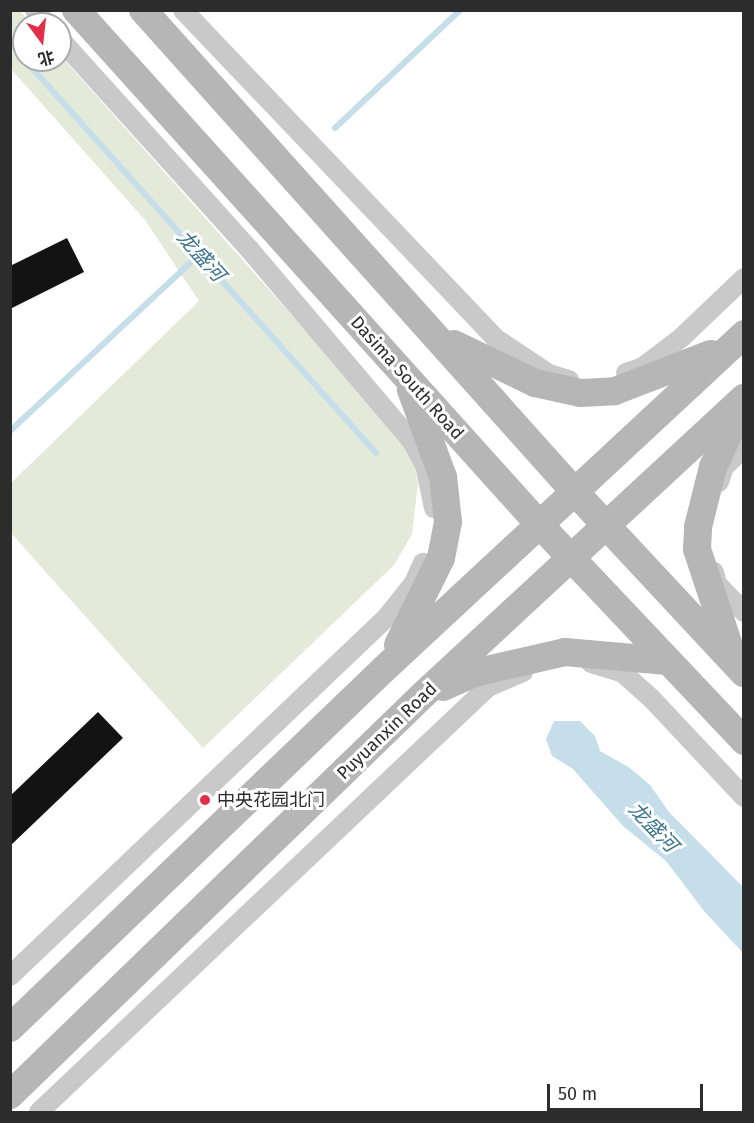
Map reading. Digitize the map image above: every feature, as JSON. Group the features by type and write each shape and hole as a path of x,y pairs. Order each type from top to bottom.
{"street":[{"name":"Dasima South Road","path":"76,10 539,524 744,741"},
{"path":"143,10 574,491 740,669"},
{"path":"183,10 495,338 549,374 581,383 607,381 644,367 681,338 744,278"},
{"path":"10,976 387,617 414,583 431,547 436,519 425,465 412,441 250,250 72,52"},
{"path":"431,331 498,368 535,383 581,393 615,391 655,378 738,340"},
{"path":"10,1028 384,669 738,340"},
{"path":"384,669 441,558 448,522 443,477 406,377"},
{"name":"Puyuanxin Road","path":"10,1095 424,694 744,398"},
{"path":"740,669 697,549 698,527 712,467 744,404"},
{"path":"744,448 724,467 711,503 708,529 709,558 717,584 744,612"},
{"path":"424,694 474,673 565,652 668,661"},
{"path":"39,1113 488,687 529,669 564,663 592,663 623,673 651,698 744,798"}],"green space":[{"path":"10,11 20,11 12,12 11,69"},
{"path":"72,68 412,450 418,484 412,534 394,565 203,748 11,533 11,483 199,301 145,220 14,72 72,72"}],"water":[{"path":"554,721 580,721 595,736 600,751 630,768 650,785 669,812 743,887 743,953 704,911 666,861 623,826 573,769 552,756 546,739"}],"building":[{"path":"67,238 84,272 10,309 10,266"},
{"path":"98,712 123,738 10,846 10,796"}],"waterway":[{"path":"335,128 460,10"},
{"name":"龙盛河","path":"36,72 376,453"},
{"path":"10,431 205,249"}],"place":[{"name":"中央花园北门","path":"205,800"}]}
